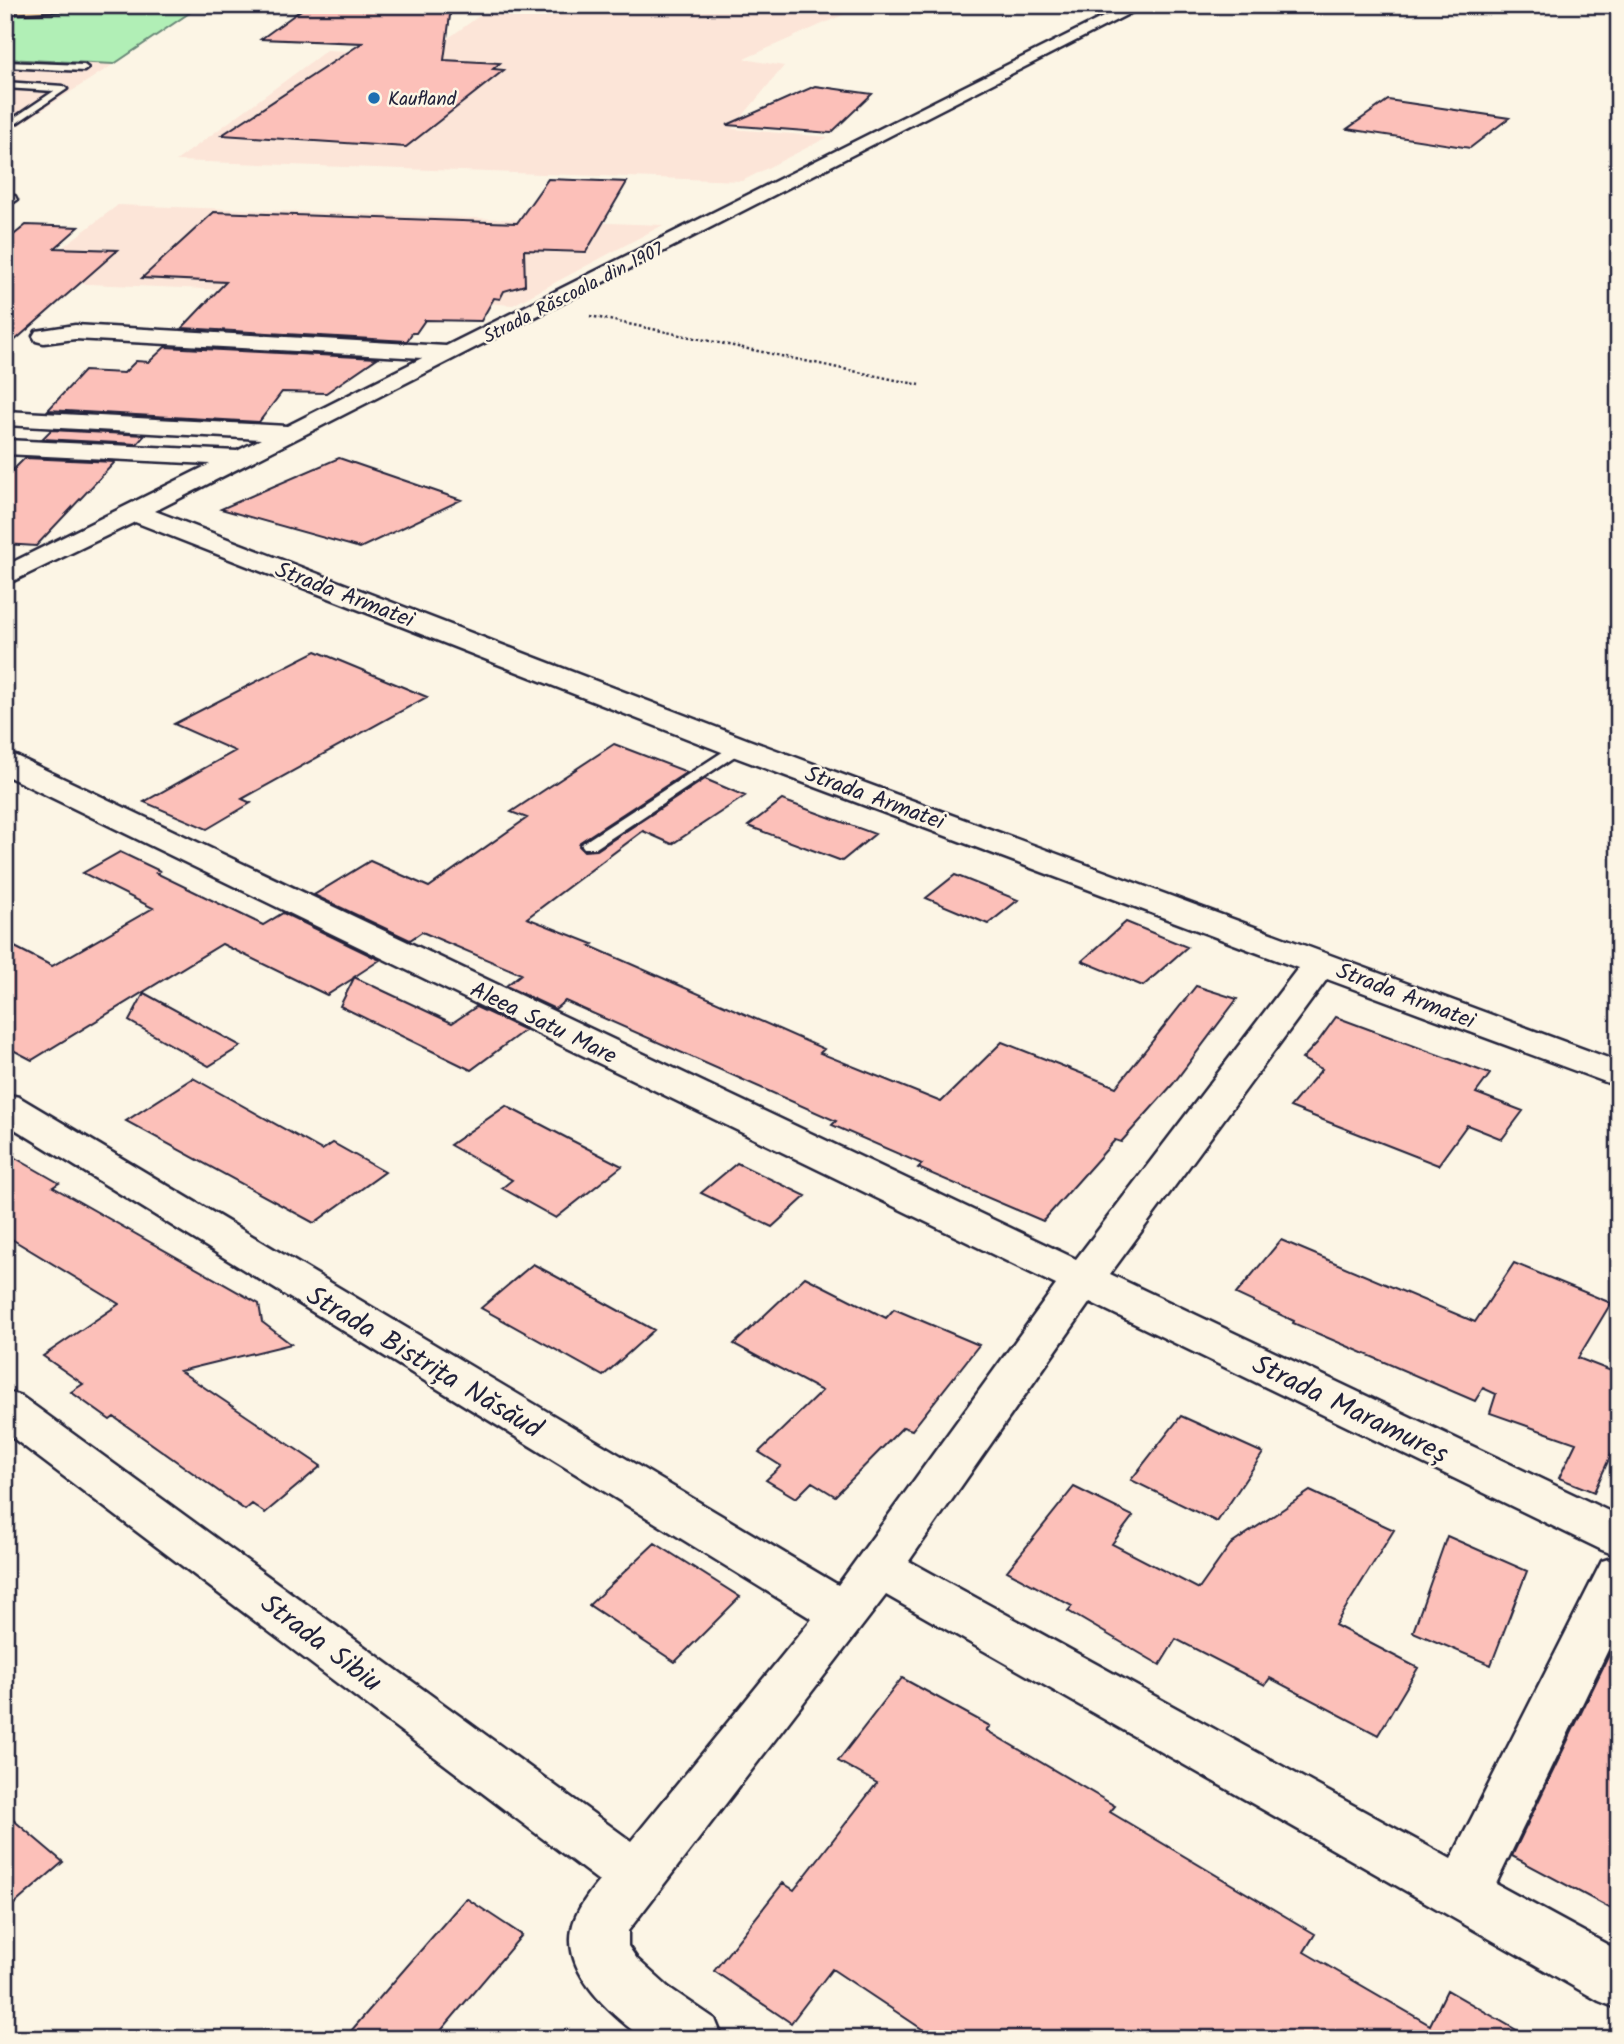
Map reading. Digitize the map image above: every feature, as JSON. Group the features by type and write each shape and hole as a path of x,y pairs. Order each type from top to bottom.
{"main road":[{"path":"5,8 62,5"}],"street":[{"name":"Strada Răscoala din 1907","path":"5,577 1139,5"},
{"path":"44,336 75,332 452,353"},
{"path":"5,418 291,433"},
{"path":"5,447 240,458"},
{"name":"Strada Armatei","path":"133,512 738,747 1619,1076"},
{"path":"5,555 44,557"},
{"name":"Aleea Satu Mare","path":"5,763 1083,1280"},
{"path":"694,2039 631,1993 607,1969 600,1951 600,1928 610,1910 845,1614 1083,1280 1320,963"},
{"name":"Strada Bistrița Năsăud","path":"5,1106 845,1614"},
{"name":"Strada Maramureș","path":"1083,1280 1619,1536"},
{"name":"Strada Sibiu","path":"5,1408 637,1877"},
{"path":"879,1568 1619,1982"},
{"path":"1463,1893 1619,1575"}],"lane":[{"path":"5,64 84,68"},
{"path":"5,85 63,89 5,128"},
{"path":"590,844 738,747"}],"path":[{"path":"544,307 920,385"}],"shaded area":[{"path":"489,5 865,5 744,59 784,66 732,129 828,137 742,181 176,161 327,50 425,55 486,11"},
{"path":"5,59 114,64 5,134"},
{"path":"118,205 663,225 513,305 436,299 18,281"}],"green space":[{"path":"62,5 201,5 114,64 5,59 5,8"}],"building":[{"path":"308,5 451,8 444,60 500,63 493,69 504,70 406,147 222,135 362,43 261,39"},
{"path":"815,86 872,94 831,133 727,125"},
{"path":"1388,100 1509,118 1470,148 1347,129"},
{"path":"548,179 627,182 586,252 524,250 525,285 504,291 500,299 494,298 481,321 425,320 407,341 182,328 226,282 142,278 214,212 517,223"},
{"path":"26,225 79,227 55,248 118,250 5,349 5,242"},
{"path":"165,347 377,358 326,393 282,392 259,422 48,410 84,371 124,373 136,361 149,362"},
{"path":"51,430 145,435 137,444 42,439"},
{"path":"25,458 115,462 36,546 5,544 5,478"},
{"path":"339,458 461,500 360,548 221,509"},
{"path":"316,651 427,697 242,799 251,803 207,829 144,802 235,751 174,724"},
{"path":"614,744 687,772 580,842 579,846 584,851 597,850 705,779 745,796 672,844 643,831 527,918 593,944 590,946 824,1049 820,1053 941,1102 1002,1042 1116,1087 1196,986 1237,999 1173,1084 1121,1142 1115,1140 1043,1221 918,1168 922,1164 832,1125 836,1121 565,1001 555,1009 506,986 521,974 422,932 410,940 314,895 370,861 429,887 527,818 511,812"},
{"path":"782,800 875,834 842,861 748,826"},
{"path":"120,852 160,871 156,873 263,925 283,913 380,960 354,977 452,1023 476,1007 525,1030 471,1070 340,1006 354,978 327,995 222,944 32,1060 5,1046 5,942 52,966 153,908 83,873"},
{"path":"955,875 1018,900 988,924 926,898"},
{"path":"1126,922 1187,947 1143,986 1082,961"},
{"path":"144,993 241,1046 209,1066 129,1021"},
{"path":"1336,1017 1490,1074 1476,1093 1523,1111 1502,1139 1467,1125 1438,1165 1290,1107 1322,1069 1302,1059"},
{"path":"193,1078 322,1150 333,1143 385,1172 314,1223 126,1121"},
{"path":"506,1106 622,1166 556,1218 502,1188 512,1180 450,1145"},
{"path":"5,1152 59,1183 53,1187 259,1304 262,1322 291,1344 180,1371 321,1466 265,1513 252,1504 245,1510 114,1417 110,1420 71,1392 83,1384 43,1356 119,1304 5,1235"},
{"path":"737,1163 806,1196 772,1227 701,1193"},
{"path":"1281,1240 1475,1322 1514,1263 1611,1303 1578,1358 1619,1374 1619,1437 1594,1492 1559,1478 1576,1443 1490,1413 1496,1394 1483,1388 1475,1401 1293,1323 1294,1321 1236,1294"},
{"path":"533,1264 654,1330 603,1376 481,1308"},
{"path":"805,1277 886,1318 894,1309 979,1345 912,1430 903,1427 835,1496 812,1482 796,1498 766,1480 781,1466 759,1452 822,1391 734,1344"},
{"path":"1181,1416 1263,1453 1217,1522 1131,1480"},
{"path":"1074,1487 1133,1516 1112,1544 1199,1589 1230,1545 1310,1491 1394,1530 1335,1625 1418,1668 1378,1735 1270,1678 1265,1685 1176,1639 1160,1665 1068,1611 1072,1606 1007,1571"},
{"path":"1447,1536 1527,1571 1491,1665 1413,1632"},
{"path":"655,1543 740,1597 675,1662 589,1605"},
{"path":"1619,1634 1619,1913 1512,1856"},
{"path":"902,1678 990,1726 986,1730 1115,1806 1110,1812 1315,1934 1304,1952 1430,2025 1447,1990 1532,2039 937,2039 832,1969 791,2023 714,1971 783,1883 794,1890 877,1783 838,1761"},
{"path":"5,1813 63,1862 5,1912"},
{"path":"466,1898 522,1935 434,2039 344,2039"}],"place":[{"name":"Kaufland","path":"374,98"}]}
